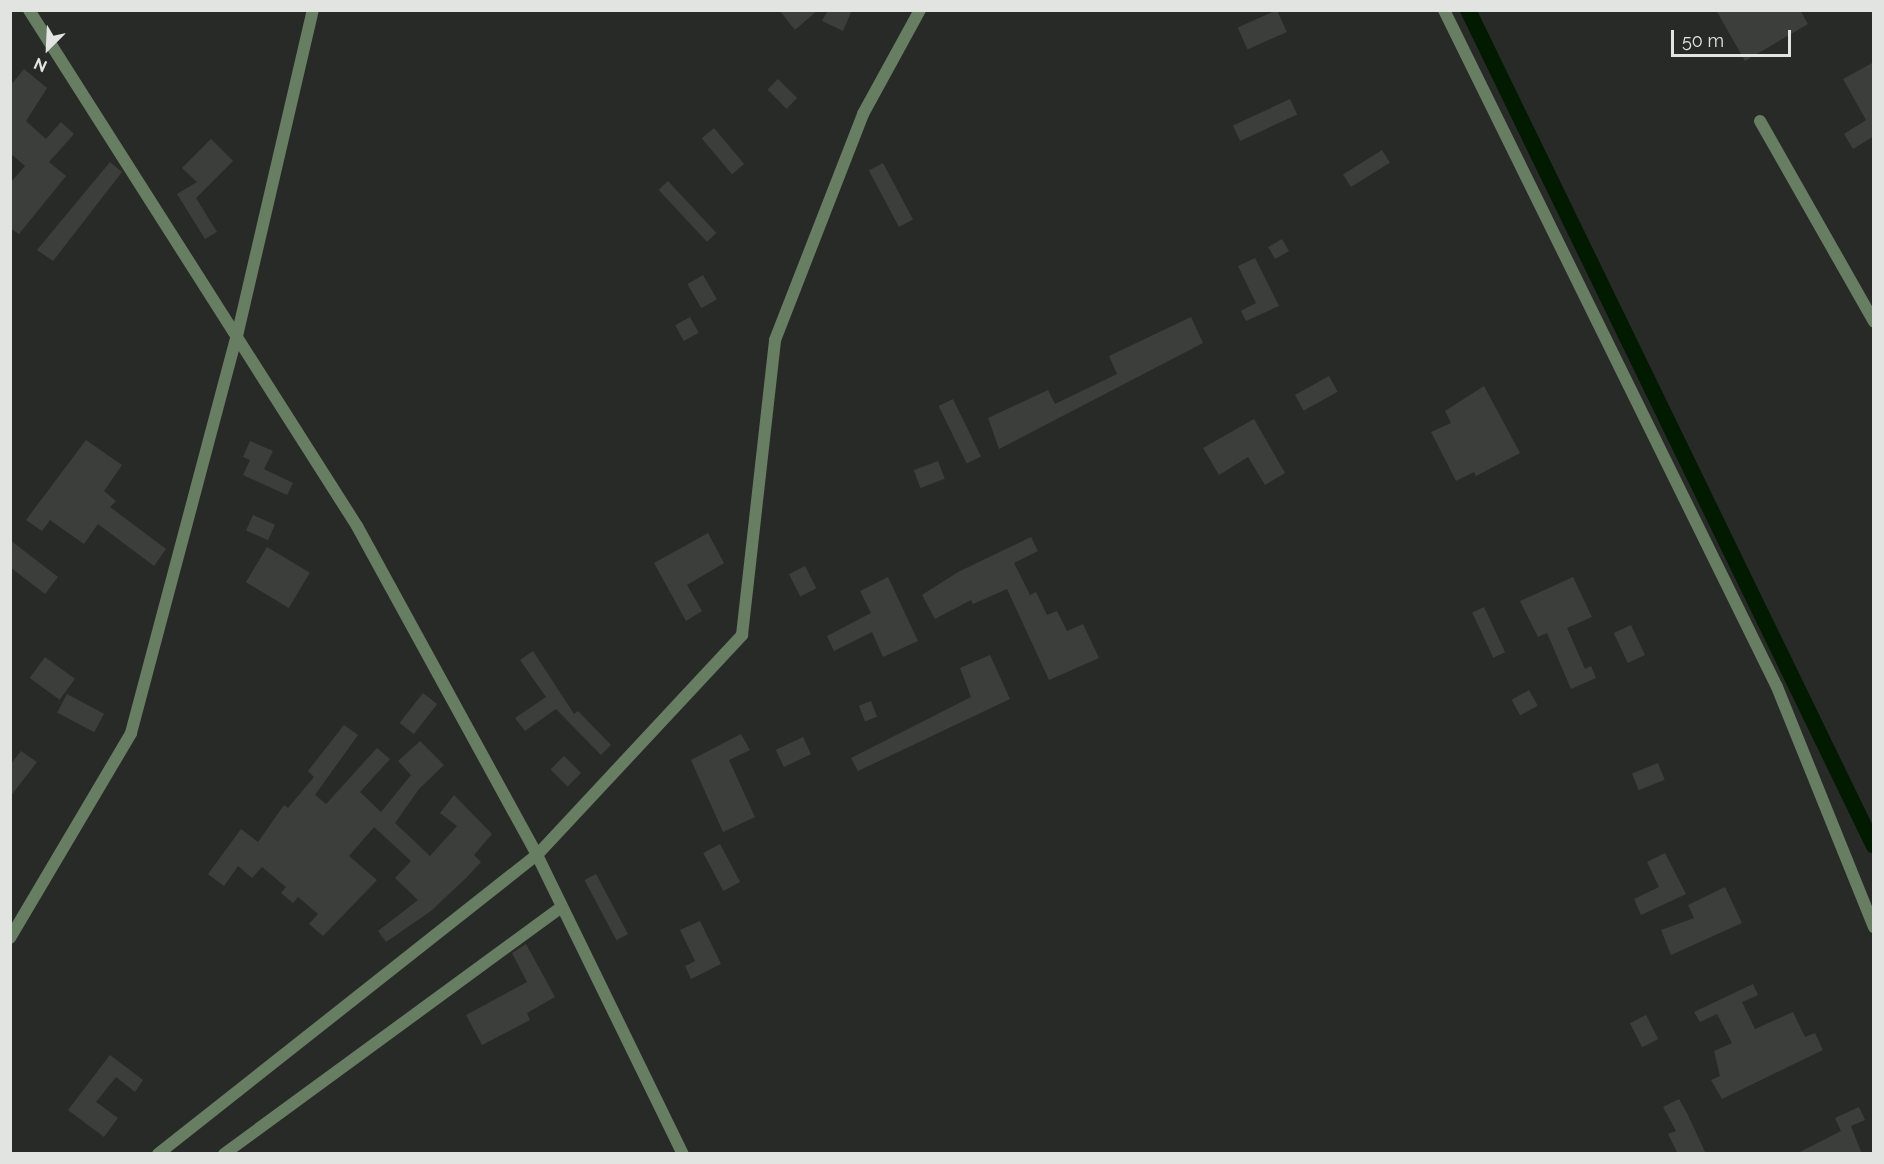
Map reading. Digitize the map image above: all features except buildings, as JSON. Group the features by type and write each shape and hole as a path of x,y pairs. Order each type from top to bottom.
{"street":[{"path":"29,10 357,526 537,855 560,908 683,1154"},
{"path":"10,938 131,733 237,336 313,10"},
{"path":"158,1154 537,855 742,635 775,340 863,114 920,10"},
{"path":"1444,10 1777,687 1874,927"},
{"path":"1760,121 1874,322"},
{"path":"224,1154 560,908"}],"waterway":[{"path":"1468,10 1874,846"}]}
